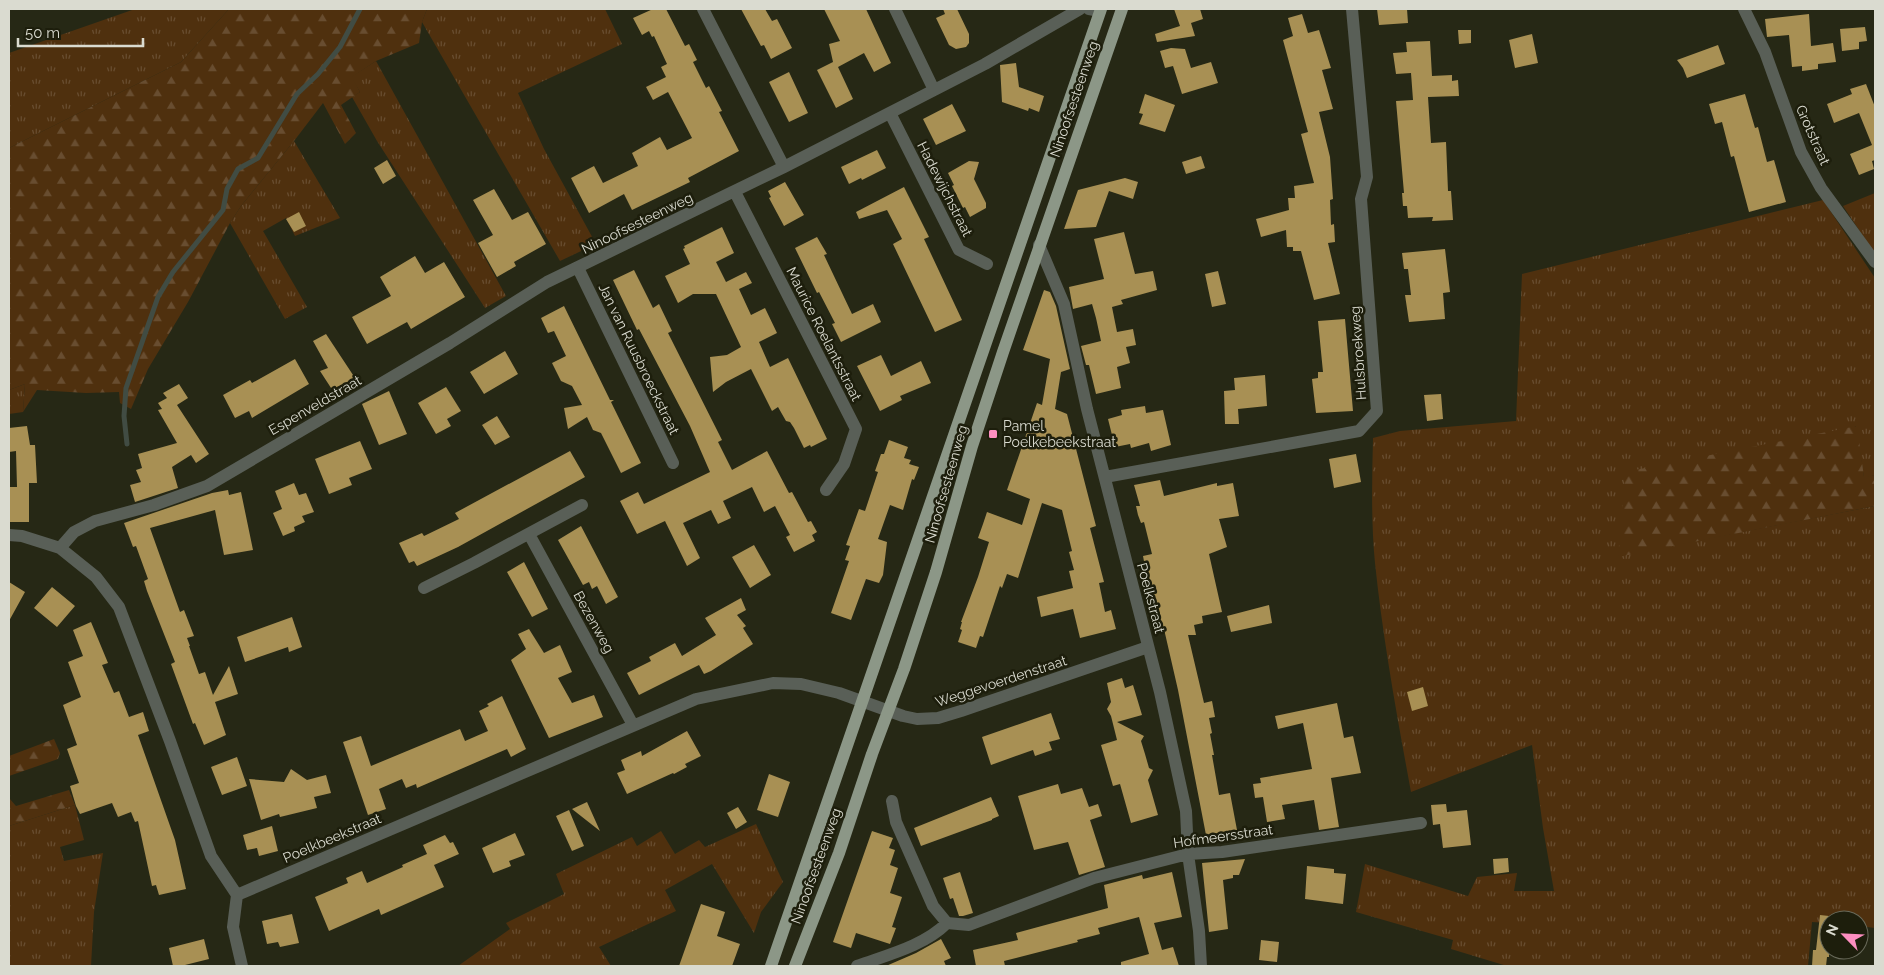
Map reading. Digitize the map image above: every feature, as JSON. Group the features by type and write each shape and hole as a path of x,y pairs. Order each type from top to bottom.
{"main road":[{"name":"Ninoofsesteenweg","path":"795,966 839,853 872,754 889,710 936,572 975,436 1039,245 1122,9"},
{"name":"Ninoofsesteenweg","path":"771,966 1097,10"}],"street":[{"path":"703,9 784,167"},
{"path":"895,9 934,90"},
{"name":"Ninoofsesteenweg","path":"578,268 735,192 985,64 1080,9"},
{"name":"Hulsbroekweg","path":"1105,477 1359,431 1377,411 1361,199 1367,177 1352,9"},
{"name":"Grotstraat","path":"1744,9 1765,52 1801,152 1821,188 1875,262"},
{"name":"Hadewijchstraat","path":"890,113 959,250 988,264"},
{"name":"Maurice Roelantsstraat","path":"735,192 856,430 844,464 826,490"},
{"name":"Poelkstraat","path":"1039,245 1064,304 1105,477 1160,692 1186,811 1188,854 1199,931 1201,966"},
{"name":"Jan van Ruusbroeckstraat","path":"578,268 673,463"},
{"name":"Espenveldstraat","path":"60,548 74,532 95,521 154,505 207,486 450,343 547,282 578,268"},
{"path":"424,588 582,505"},
{"name":"Bezenweg","path":"529,534 633,725"},
{"path":"9,535 22,536 60,548 96,576 119,607 211,856 237,895 233,927 242,966"},
{"name":"Weggevoerdenstraat","path":"863,700 917,720 938,718 1148,647"},
{"name":"Poelkbeekstraat","path":"237,895 696,699 773,683 814,686 863,700"},
{"path":"857,966 900,951 937,933 947,923 933,906 896,822 892,801"},
{"name":"Hofmeersstraat","path":"947,923 969,924 1094,878 1188,854 1222,852 1421,823"}],"green space":[{"path":"135,9 229,9 181,62 9,148 9,53"},
{"path":"229,9 427,9 422,22 419,43 376,61 352,77 360,92 341,105 356,133 345,144 323,103 241,206 188,302 148,369 131,409 120,403 119,392 86,393 37,390 23,412 25,384 9,390 9,148 181,62"},
{"path":"427,9 605,9 622,44 518,93 544,149 596,244 560,261 422,22"},
{"path":"376,61 506,296 485,308 377,141 352,97 360,92 351,77"},
{"path":"294,141 340,218 295,236 286,218 263,231 307,307 285,319 230,223 241,206"},
{"path":"1875,193 1875,254 1843,206"},
{"path":"1823,200 1875,278 1875,475 1864,478 1856,426 1618,556 1875,506 1875,928 1869,927 1869,910 1819,910 1819,922 1812,922 1808,966 1507,966 1451,949 1453,940 1356,912 1365,864 1468,896 1477,877 1517,873 1514,891 1554,891 1532,745 1411,792 1386,649 1378,592 1372,516 1373,438 1400,431 1516,421 1522,274"},
{"path":"25,384 23,412 9,414 9,390"},
{"path":"1857,426 1864,477 1875,475 1875,506 1618,557 1625,472"},
{"path":"54,739 60,753 58,759 9,776 9,756"},
{"path":"69,790 75,805 9,826 9,798 16,806"},
{"path":"75,805 84,840 60,847 64,861 103,853 94,912 91,966 9,966 9,826"},
{"path":"756,824 783,882 761,912 754,933 712,864 665,890 676,911 599,947 611,966 458,966 510,929 506,923 564,894 556,874 632,837 637,846 661,831 675,854 699,840 705,847"}],"building":[{"path":"653,9 666,9 685,46 689,44 697,60 693,62 706,88 709,86 722,111 719,112 739,151 688,178 690,182 632,210 624,194 589,213 571,178 594,166 603,183 638,166 632,153 660,137 667,150 692,138 668,92 653,100 646,87 666,77 661,67 667,64 654,36 652,37 649,31 642,35 633,18"},
{"path":"741,9 765,9 772,21 777,19 792,48 771,59 764,45 761,46"},
{"path":"824,9 866,9 891,63 874,72 864,53 838,67 853,99 836,108 817,70 833,62 829,44 840,41"},
{"path":"943,9 957,9 969,34 969,43 966,47 956,49 949,45 936,18 945,14"},
{"path":"1174,9 1200,9 1203,19 1191,23 1195,36 1157,42 1155,34 1180,26"},
{"path":"1377,9 1407,9 1408,23 1379,25"},
{"path":"1302,14 1308,33 1319,30 1331,68 1322,70 1333,109 1319,112 1330,157 1333,199 1330,200 1331,225 1334,224 1335,242 1328,243 1340,294 1314,300 1301,251 1293,251 1293,247 1287,247 1286,230 1261,237 1256,219 1289,210 1288,198 1295,198 1294,186 1314,183 1301,134 1308,132 1283,40 1293,36 1288,18"},
{"path":"1809,14 1811,46 1833,43 1836,62 1818,64 1818,69 1802,71 1802,66 1792,67 1789,35 1767,37 1765,19"},
{"path":"1865,27 1867,41 1859,42 1859,49 1842,51 1840,29"},
{"path":"1458,30 1471,30 1471,43 1459,44"},
{"path":"1532,34 1538,63 1515,68 1509,40"},
{"path":"1430,41 1432,76 1452,75 1452,81 1458,80 1459,96 1428,97 1431,143 1446,142 1448,191 1451,191 1453,220 1432,221 1433,217 1408,218 1407,206 1403,206 1402,193 1404,193 1396,101 1413,100 1411,73 1396,74 1393,53 1407,52 1406,42"},
{"path":"1718,45 1725,64 1687,78 1677,60"},
{"path":"1171,48 1185,49 1191,68 1211,62 1218,83 1182,94 1173,66 1165,68 1160,51"},
{"path":"1016,63 1019,87 1044,96 1039,112 1029,108 1028,111 1002,102 1000,65"},
{"path":"789,72 808,113 789,122 769,82"},
{"path":"1866,84 1875,107 1875,160 1872,161 1874,169 1859,175 1850,154 1872,145 1859,113 1834,123 1827,104 1852,94 1850,89"},
{"path":"1145,94 1175,105 1165,132 1139,124 1143,114 1139,113"},
{"path":"1745,94 1755,128 1758,127 1767,162 1774,160 1786,202 1749,212 1734,156 1731,157 1722,122 1715,124 1709,104"},
{"path":"952,104 966,131 936,145 923,119"},
{"path":"877,150 886,168 849,184 841,167"},
{"path":"1201,156 1205,168 1186,174 1182,162"},
{"path":"387,160 396,176 383,184 374,168"},
{"path":"969,161 979,162 974,179 986,203 986,208 970,217 965,207 963,208 952,186 954,185 948,173"},
{"path":"1125,178 1138,182 1133,199 1109,191 1096,227 1064,229 1078,190"},
{"path":"785,182 804,215 784,226 769,198 771,197 768,191"},
{"path":"904,187 929,237 924,239 962,320 935,332 893,244 902,239 887,210 859,219 856,212"},
{"path":"494,189 512,220 528,212 546,244 514,262 516,266 497,277 478,243 493,235 473,200"},
{"path":"299,212 306,226 294,232 286,219"},
{"path":"722,227 734,253 716,262 726,282 746,272 752,283 739,289 751,315 765,308 777,333 759,342 770,367 788,358 827,439 811,447 810,445 804,448 794,428 790,422 786,421 778,407 772,411 751,369 726,382 713,392 710,357 727,355 741,347 716,294 693,294 678,303 665,276 690,264 683,249 685,248 684,246"},
{"path":"1124,232 1135,274 1153,271 1157,290 1121,300 1123,304 1112,307 1117,332 1133,329 1136,345 1126,347 1130,363 1117,367 1121,388 1096,394 1089,365 1086,365 1081,346 1101,341 1096,318 1092,304 1073,309 1069,287 1104,279 1094,239"},
{"path":"817,237 827,254 824,255 852,314 873,304 881,322 841,342 832,324 835,323 819,292 817,293 795,248"},
{"path":"1445,249 1450,292 1443,293 1445,319 1409,322 1405,295 1411,295 1408,269 1404,269 1402,253"},
{"path":"415,256 425,273 444,262 465,297 411,329 407,322 367,344 352,317 391,296 380,277"},
{"path":"634,270 653,308 659,304 672,331 668,333 722,440 718,442 732,470 767,451 789,493 792,492 808,522 811,521 817,532 812,535 815,541 794,552 786,537 790,535 775,506 764,512 752,487 723,501 731,518 718,524 711,510 683,523 700,558 687,566 665,521 637,534 620,501 638,492 644,504 710,472 690,426 639,329 637,330 613,280"},
{"path":"1218,271 1226,304 1212,307 1205,274"},
{"path":"1044,290 1050,292 1056,306 1070,369 1061,372 1055,409 1067,414 1096,526 1090,528 1104,582 1099,583 1105,612 1111,610 1116,629 1080,638 1073,609 1041,617 1037,597 1073,588 1069,571 1074,570 1069,552 1072,551 1062,510 1042,503 1018,578 1007,574 1002,588 1000,586 983,637 980,636 976,648 958,642 962,630 960,629 961,622 989,542 978,538 987,512 1022,525 1030,499 1007,490 1037,403 1042,405 1050,359 1023,350"},
{"path":"564,306 610,400 614,400 611,402 641,463 621,473 601,433 593,430 587,417 568,429 564,408 582,405 572,386 561,381 552,363 566,356 554,331 548,333 541,318"},
{"path":"1345,319 1353,411 1316,413 1312,379 1318,378 1318,372 1323,372 1318,321"},
{"path":"326,334 355,378 333,391 320,371 328,368 313,341"},
{"path":"505,351 518,374 484,394 470,372"},
{"path":"881,355 891,376 921,361 931,383 900,396 902,400 880,411 857,366"},
{"path":"295,359 309,384 252,418 249,411 235,418 223,395 250,380 252,383"},
{"path":"1265,375 1267,406 1238,409 1239,424 1225,424 1224,391 1235,390 1234,378"},
{"path":"179,384 188,398 177,405 209,454 196,463 191,455 172,467 178,488 135,502 130,485 141,482 136,470 142,468 138,454 177,443 158,410 162,409 158,403 167,398 163,393"},
{"path":"446,387 461,411 447,419 451,426 436,434 418,403"},
{"path":"389,391 407,434 379,445 362,404"},
{"path":"1441,394 1443,419 1427,421 1424,395"},
{"path":"1145,406 1146,413 1163,410 1171,445 1151,451 1149,443 1131,448 1130,444 1115,447 1108,419 1122,415 1121,410"},
{"path":"497,416 510,437 495,445 482,425"},
{"path":"27,426 30,445 35,445 37,483 29,483 29,522 9,522 9,487 17,487 16,451 9,452 9,428"},
{"path":"889,440 908,447 904,458 911,460 909,464 919,467 914,480 912,479 903,510 890,505 878,539 887,542 883,575 879,583 866,579 851,620 831,613 849,561 845,560 850,546 846,545 859,509 865,511 878,472 875,471 881,454 884,454"},
{"path":"360,441 372,469 349,478 352,485 329,494 315,459"},
{"path":"570,451 585,477 458,547 417,566 414,561 409,563 399,543 422,533 424,536 459,519 455,513"},
{"path":"1356,454 1361,482 1334,488 1329,459"},
{"path":"1160,480 1164,496 1217,483 1217,486 1233,483 1239,516 1219,519 1227,547 1209,554 1222,612 1202,616 1203,623 1194,625 1196,635 1188,635 1204,703 1212,701 1215,717 1209,718 1212,733 1210,734 1219,795 1230,793 1237,830 1206,835 1178,690 1164,629 1160,630 1154,606 1148,607 1145,594 1148,593 1143,556 1152,554 1144,522 1141,523 1138,515 1136,506 1140,506 1134,485"},
{"path":"294,483 299,495 306,493 314,512 302,516 305,522 294,527 295,531 283,536 273,513 282,509 275,491"},
{"path":"228,490 229,495 241,492 253,550 224,555 215,510 150,528 180,612 184,610 194,636 187,638 199,674 205,672 213,695 229,666 238,694 215,702 226,735 204,745 195,723 193,724 171,664 175,662 144,581 148,579 136,546 133,547 124,523 212,493"},
{"path":"581,526 618,597 606,604 597,586 592,589 589,582 583,585 558,540"},
{"path":"754,545 771,575 750,588 732,557"},
{"path":"524,562 548,609 532,617 507,572"},
{"path":"9,582 25,592 9,621"},
{"path":"52,587 75,606 57,627 34,608"},
{"path":"741,598 746,610 737,615 746,626 743,628 753,644 711,671 704,674 699,665 639,695 627,673 651,661 649,657 675,643 682,656 716,635 705,618"},
{"path":"1269,605 1272,623 1231,632 1227,616"},
{"path":"292,617 302,647 289,652 288,647 245,662 237,637"},
{"path":"91,622 108,663 102,665 114,693 119,691 129,717 143,712 149,731 138,735 175,840 186,889 159,895 156,885 152,886 138,821 135,822 131,812 118,817 112,803 80,814 76,806 70,786 79,783 67,749 77,745 63,705 81,697 68,662 83,656 73,630"},
{"path":"529,629 544,653 560,645 572,672 558,678 572,703 594,695 603,717 549,738 511,660 526,649 518,634"},
{"path":"1122,678 1125,688 1133,685 1142,715 1117,722 1144,736 1141,741 1149,768 1153,770 1148,780 1158,815 1131,823 1120,784 1113,786 1101,745 1117,740 1111,716 1107,709 1111,702 1107,683"},
{"path":"1423,687 1428,706 1412,711 1407,692"},
{"path":"502,696 526,749 511,757 507,749 417,788 416,784 406,788 402,779 379,789 386,809 368,815 343,742 361,736 371,766 460,729 465,741 488,731 479,711"},
{"path":"1337,703 1344,738 1353,736 1361,773 1331,778 1339,827 1319,830 1314,800 1282,805 1285,819 1267,822 1263,797 1255,798 1253,784 1261,783 1260,778 1312,769 1303,723 1278,729 1275,716"},
{"path":"1051,713 1060,739 1049,742 1052,750 1035,756 1033,750 991,765 982,737"},
{"path":"687,731 701,756 685,764 687,767 674,774 627,794 617,773 625,770 621,760 641,751 642,756"},
{"path":"237,757 247,786 222,795 211,767"},
{"path":"291,769 307,780 326,775 331,793 314,797 317,808 280,817 279,814 261,820 249,779 284,782"},
{"path":"769,774 790,782 778,817 757,810"},
{"path":"1058,784 1061,794 1082,788 1089,807 1098,804 1102,816 1090,820 1105,867 1079,875 1068,842 1034,850 1018,796"},
{"path":"991,797 999,816 921,846 914,828"},
{"path":"587,802 600,831 572,809"},
{"path":"1446,804 1447,812 1467,810 1471,845 1443,848 1440,824 1433,825 1431,805"},
{"path":"738,807 747,822 736,829 727,813"},
{"path":"569,810 584,846 572,851 556,816"},
{"path":"272,826 278,851 259,856 257,848 247,850 243,835"},
{"path":"872,831 893,838 889,848 895,850 890,865 898,868 890,893 902,897 892,927 896,928 890,944 856,933 851,948 833,942"},
{"path":"515,833 525,855 509,861 511,866 493,873 482,848"},
{"path":"445,835 450,843 453,842 459,854 434,865 444,887 381,915 379,909 329,931 315,897 348,883 346,878 362,871 367,883 403,867 402,865 427,854 423,845"},
{"path":"1508,858 1509,872 1494,874 1493,859"},
{"path":"1245,859 1239,875 1233,875 1233,878 1223,880 1228,929 1209,932 1202,863"},
{"path":"1307,866 1334,869 1334,873 1346,874 1343,904 1305,899"},
{"path":"960,872 973,913 963,916 959,916 953,898 950,899 943,878"},
{"path":"1172,872 1182,917 1154,923 1162,950 1173,947 1179,966 1121,966 1121,962 1149,954 1139,917 1098,928 1100,934 1077,940 1078,942 1004,961 1005,966 976,966 973,950 1018,940 1016,933 1108,908 1104,885 1142,875 1143,879"},
{"path":"701,904 725,912 717,936 740,944 732,966 679,966"},
{"path":"292,914 299,943 280,947 278,942 267,944 262,921"},
{"path":"1819,924 1819,960 1827,960 1826,966 1812,966 1813,950 1816,950"},
{"path":"204,939 209,959 181,966 173,966 169,948"},
{"path":"941,939 951,958 944,961 946,966 886,966 916,953"},
{"path":"1261,940 1279,942 1277,962 1259,960"}],"waterway":[{"path":"127,444 124,416 126,388 158,297 173,272 223,210 227,189 238,169 258,158 297,94 318,74 340,47 360,9"}],"place":[{"name":"Pamel Poelkebeekstraat","path":"993,434"}]}
